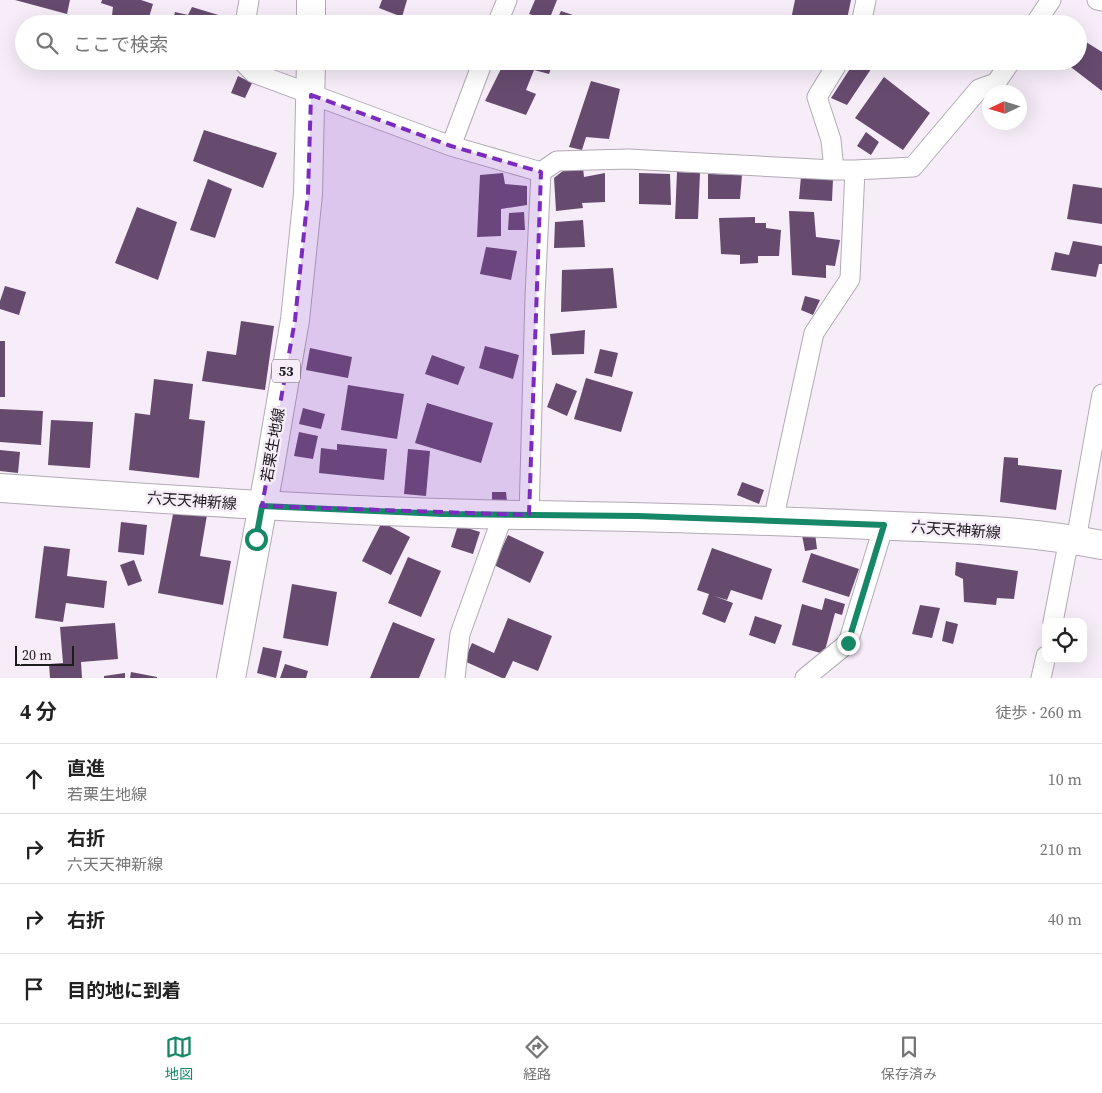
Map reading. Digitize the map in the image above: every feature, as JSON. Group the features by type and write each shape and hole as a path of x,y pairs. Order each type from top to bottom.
{"main road":[{"path":"311,0 311,15"},
{"name":"若栗生地線","path":"231,678 295,320 308,194 311,70"},
{"name":"六天天神新線","path":"0,488 262,506 443,514 638,516 884,525 960,529 1073,540 1102,545"}],"street":[{"path":"246,15 249,0"},
{"path":"501,15 507,0"},
{"path":"863,15 866,0"},
{"path":"1041,15 1051,0"},
{"path":"1097,0 1102,1"},
{"path":"251,70 254,73 311,95 451,146 541,172"},
{"path":"451,146 480,70"},
{"path":"834,70 817,97 831,140 834,170"},
{"path":"541,172 557,161 628,160 834,170 913,168 979,89 996,84 1005,70"},
{"path":"773,521 814,333 850,279 855,170"},
{"path":"529,515 541,172"},
{"path":"1054,618 1073,540 1102,394"},
{"path":"455,678 460,634 503,515"},
{"path":"805,678 848,643 884,525"},
{"path":"1041,678 1044,663"}],"highlighted area":[{"path":"311,95 451,146 541,172 529,515 262,506 295,320 308,194"}],"building":[{"path":"15,0 70,0 67,14"},
{"path":"102,0 141,0 153,4 150,15 112,15 113,7 101,3"},
{"path":"382,0 407,0 403,15 397,15 379,8"},
{"path":"535,0 557,0 551,15 529,14"},
{"path":"795,0 851,0 848,15 792,15"},
{"path":"192,7 218,15 188,15"},
{"path":"561,11 573,15 559,15"},
{"path":"175,12 188,15 174,15"},
{"path":"1087,43 1102,52 1102,91 1075,70 1087,70"},
{"path":"500,70 534,70 526,90 536,94 526,115 485,101"},
{"path":"534,70 550,70 549,74"},
{"path":"849,70 870,70 847,105 831,98"},
{"path":"238,76 252,83 245,98 231,93"},
{"path":"884,77 930,113 903,150 855,118"},
{"path":"591,81 620,89 609,139 586,137 582,150 569,147"},
{"path":"204,130 277,153 263,188 193,161"},
{"path":"866,132 879,142 871,155 857,146"},
{"path":"583,168 584,177 605,173 605,202 582,203 583,208 556,211 554,178 564,170"},
{"path":"677,172 700,173 698,219 675,219"},
{"path":"503,173 505,184 527,186 527,205 501,209 501,236 477,237 480,175"},
{"path":"639,173 670,174 671,205 639,204"},
{"path":"708,174 742,175 740,199 708,199"},
{"path":"801,176 833,179 832,201 799,199"},
{"path":"208,179 232,189 215,238 190,230"},
{"path":"1073,184 1102,188 1102,224 1067,219"},
{"path":"137,207 177,222 158,280 115,263"},
{"path":"789,211 814,212 816,237 840,240 835,266 826,265 826,278 792,275"},
{"path":"524,212 525,230 508,230 509,213"},
{"path":"755,217 755,223 766,223 766,228 781,230 779,256 758,256 758,263 740,264 740,255 721,254 719,218"},
{"path":"583,220 585,247 554,248 555,222"},
{"path":"1073,241 1102,246 1102,264 1099,264 1096,277 1051,270 1055,252 1069,255"},
{"path":"486,247 517,251 511,280 480,274"},
{"path":"613,268 617,308 561,312 562,270"},
{"path":"5,286 26,292 19,315 0,309 0,301"},
{"path":"805,296 820,300 813,315 801,310"},
{"path":"241,321 274,326 265,390 202,381 207,351 236,355"},
{"path":"585,330 584,354 552,355 550,334"},
{"path":"0,341 5,341 5,397 0,397"},
{"path":"485,346 519,355 513,379 479,368"},
{"path":"310,348 352,357 348,378 306,370"},
{"path":"600,349 618,353 612,377 594,373"},
{"path":"432,355 465,367 458,385 425,374"},
{"path":"586,378 633,392 621,432 574,419"},
{"path":"154,379 193,384 189,419 205,421 199,478 129,470 135,413 150,415"},
{"path":"556,383 577,391 567,416 547,407"},
{"path":"348,385 404,394 397,439 341,430"},
{"path":"427,403 493,423 481,463 415,443"},
{"path":"303,408 325,414 321,429 299,424"},
{"path":"0,409 43,411 41,445 0,442"},
{"path":"51,420 93,422 90,468 48,465"},
{"path":"299,432 318,436 313,459 294,456"},
{"path":"337,444 387,449 384,480 319,473 321,448 337,450"},
{"path":"408,449 430,451 426,496 404,494"},
{"path":"0,450 20,452 18,473 0,471"},
{"path":"1004,457 1018,458 1018,465 1062,470 1056,510 1000,502"},
{"path":"742,482 764,490 759,504 737,495"},
{"path":"492,492 506,492 507,501 492,502"},
{"path":"174,509 207,515 200,556 231,561 223,605 158,593"},
{"path":"121,522 147,525 144,555 118,552"},
{"path":"382,522 410,537 391,575 362,561"},
{"path":"458,525 480,532 473,554 451,547"},
{"path":"815,533 817,549 805,551 802,535"},
{"path":"508,535 544,552 530,583 494,565"},
{"path":"44,546 70,549 67,576 107,581 104,608 66,603 63,622 35,618"},
{"path":"712,548 772,569 762,600 731,590 727,600 714,596 733,603 725,623 702,614 709,594 697,590"},
{"path":"811,553 859,569 849,597 802,582"},
{"path":"408,557 441,571 421,617 388,603"},
{"path":"134,560 142,581 128,586 120,565"},
{"path":"956,562 1018,571 1014,599 997,598 996,605 964,602 963,579 955,575"},
{"path":"292,584 337,592 328,646 283,638"},
{"path":"825,598 845,604 842,615 835,613 824,654 792,645 802,604 822,610"},
{"path":"920,605 940,608 932,638 912,634"},
{"path":"755,616 782,625 775,644 749,635"},
{"path":"508,618 552,636 538,671 513,661 505,678 502,678 464,661 472,643 494,653"},
{"path":"946,621 958,624 953,644 942,641"},
{"path":"393,622 435,639 419,678 370,678"},
{"path":"115,623 118,659 81,662 82,678 50,678 49,664 63,663 60,627"},
{"path":"263,647 282,651 276,678 257,673"},
{"path":"285,664 308,671 306,678 280,678"},
{"path":"131,672 157,677 157,678 130,678"},
{"path":"125,673 125,678 104,678 104,676"}],"route":[{"path":"256,539 262,506 443,514 638,516 884,525 848,643"}]}
